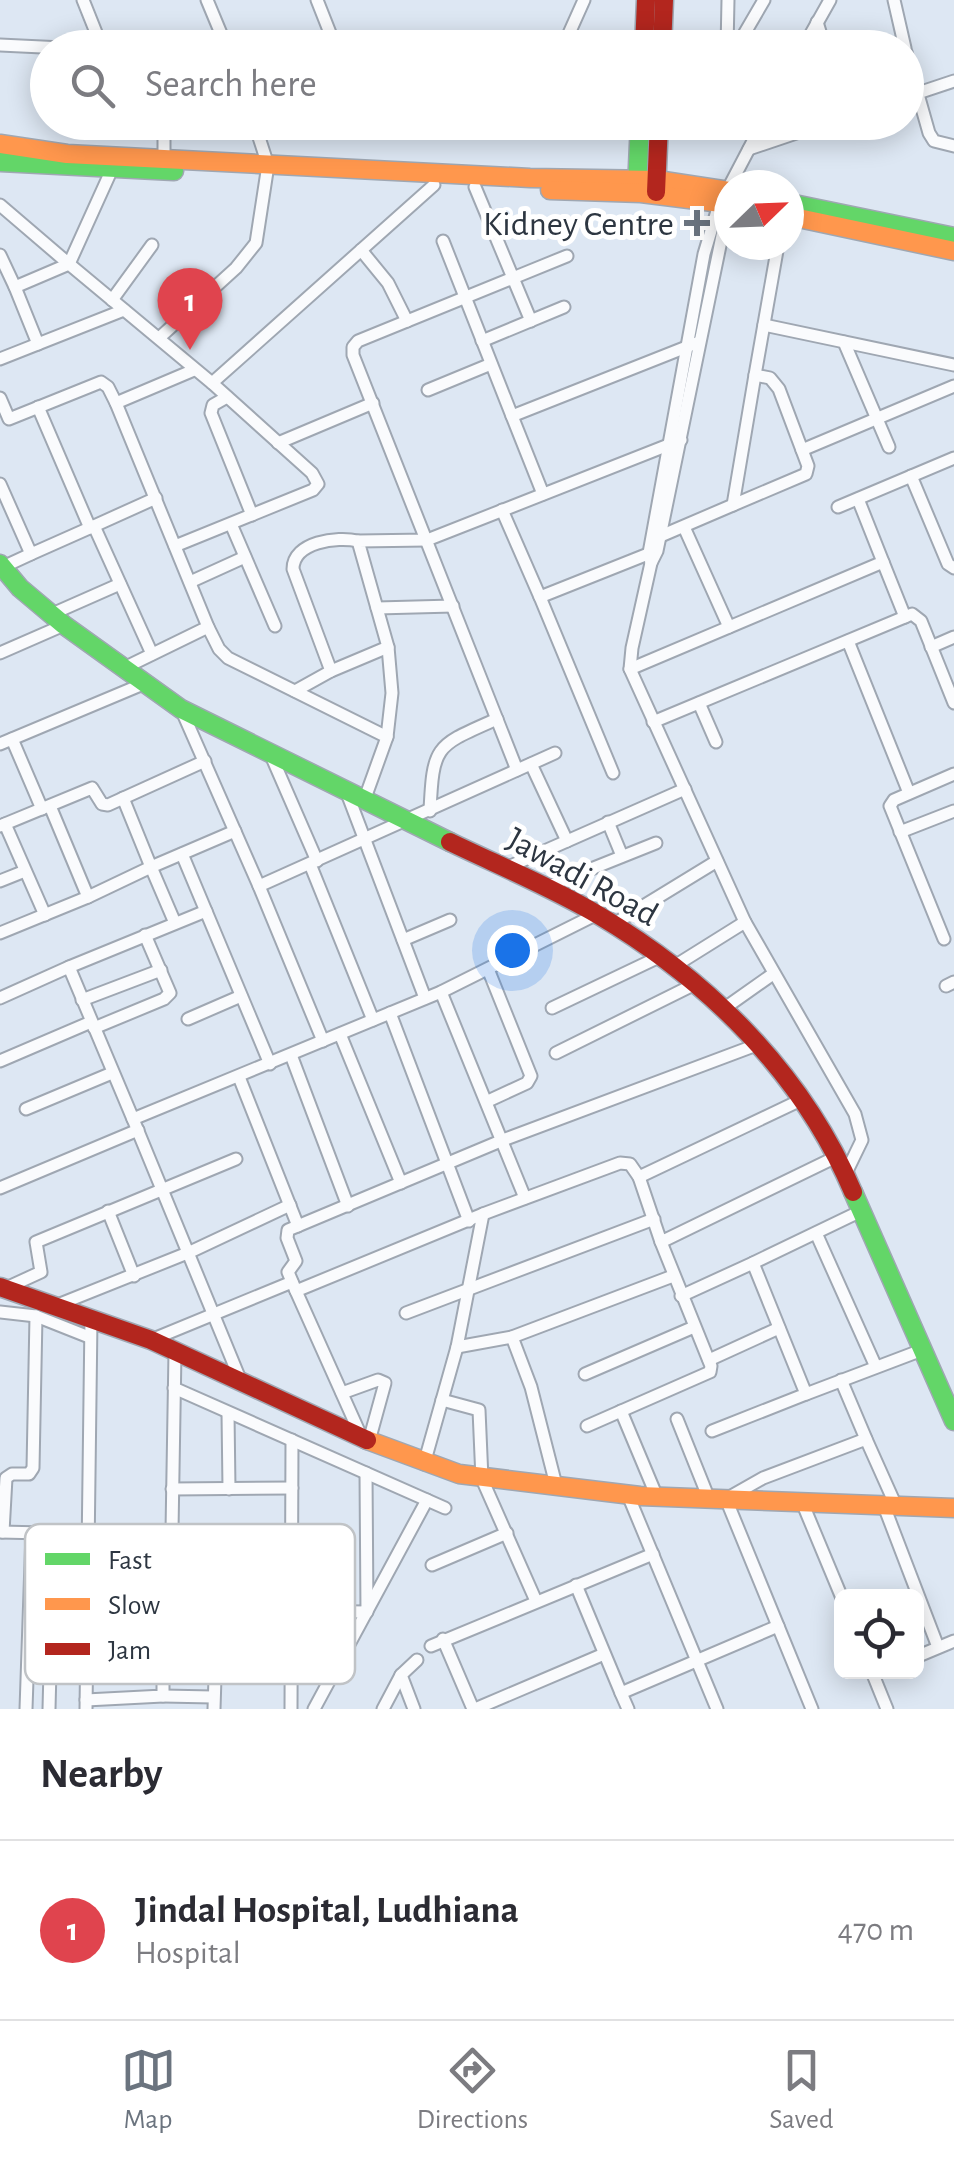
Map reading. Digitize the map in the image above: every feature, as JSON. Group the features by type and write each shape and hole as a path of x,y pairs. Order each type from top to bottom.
{"street":[{"path":"83,0 94,30"},
{"path":"207,0 220,30"},
{"path":"316,0 329,30"},
{"path":"571,30 584,0"},
{"path":"727,30 728,0"},
{"path":"746,30 764,0"},
{"path":"813,30 830,0"},
{"path":"894,0 901,30"},
{"path":"647,30 651,3"},
{"path":"651,3 658,30"},
{"path":"817,22 819,30"},
{"path":"0,44 30,46"},
{"path":"924,91 954,80"},
{"path":"924,120 934,141 954,146"},
{"path":"164,140 164,159"},
{"path":"159,338 248,255 256,242 266,170 258,140"},
{"path":"642,140 646,187"},
{"path":"646,187 655,140"},
{"path":"738,170 753,140"},
{"path":"748,149 775,140"},
{"path":"0,144 67,154 164,159 475,188 646,187"},
{"path":"0,162 112,169 530,178 714,192"},
{"path":"15,287 69,264 112,169"},
{"path":"212,383 434,185"},
{"path":"475,188 531,321"},
{"path":"0,205 316,476 318,484 313,490 175,546"},
{"path":"804,206 954,237"},
{"path":"804,219 954,251"},
{"path":"442,241 543,494"},
{"path":"112,300 152,246"},
{"path":"362,250 388,284 407,321"},
{"path":"654,549 666,445 714,253"},
{"path":"0,255 38,344"},
{"path":"518,770 372,403 354,347 358,341 567,256"},
{"path":"733,505 775,260"},
{"path":"482,341 564,308"},
{"path":"0,359 124,310"},
{"path":"764,324 954,365"},
{"path":"844,342 889,446"},
{"path":"512,416 693,344"},
{"path":"662,1242 842,1165 861,1145 860,1126 745,922 630,668 680,440 693,344"},
{"path":"428,390 492,364"},
{"path":"116,402 194,370"},
{"path":"540,597 654,549 684,527 806,474 808,466 779,389 770,378 755,375"},
{"path":"0,398 4,421 101,382 108,387 219,649 228,658 388,737"},
{"path":"802,450 954,386"},
{"path":"227,397 213,404 211,413 252,515"},
{"path":"278,442 372,403"},
{"path":"38,407 152,654"},
{"path":"330,671 293,569 293,560 302,552 330,539 427,540 680,440"},
{"path":"838,507 954,458"},
{"path":"911,476 948,564 954,568"},
{"path":"0,484 30,554"},
{"path":"1,566 156,498"},
{"path":"858,499 905,617"},
{"path":"502,510 614,774"},
{"path":"231,524 275,626"},
{"path":"684,527 729,627"},
{"path":"358,540 388,647 392,692 388,737 355,797 365,840 425,998"},
{"path":"190,582 245,557"},
{"path":"630,668 882,562"},
{"name":"Jawadi Road","path":"1,566 20,588 58,619 181,709 597,914 666,962 722,1010 759,1044 803,1099 842,1165 954,1421"},
{"path":"0,653 120,584"},
{"path":"377,608 453,606"},
{"path":"653,722 905,617 918,616 954,704"},
{"path":"122,669 208,627"},
{"path":"931,647 954,637"},
{"path":"848,640 909,794"},
{"path":"295,691 330,671 388,647"},
{"path":"88,896 46,808 6,742 143,684"},
{"path":"699,703 716,742"},
{"path":"181,709 323,1042"},
{"path":"430,811 432,771 440,748 497,718"},
{"path":"270,753 373,1020"},
{"path":"259,886 555,753"},
{"path":"45,915 3,825 92,788 104,806 205,761"},
{"path":"530,764 567,841"},
{"path":"944,938 890,806 894,800 954,774"},
{"path":"506,868 685,790"},
{"path":"123,798 175,924"},
{"path":"900,832 954,811"},
{"path":"608,822 622,856"},
{"path":"0,934 235,831"},
{"path":"546,888 656,843"},
{"path":"182,854 270,1064"},
{"path":"614,924 718,861"},
{"path":"0,881 25,871"},
{"path":"0,998 206,911"},
{"path":"0,1188 239,1077 441,992 597,914"},
{"path":"403,940 450,920"},
{"path":"552,1008 666,962 745,922"},
{"path":"0,1061 168,996 169,989 146,934"},
{"path":"69,967 240,1380"},
{"path":"488,969 531,1076 528,1083 488,1101"},
{"path":"82,1000 160,970"},
{"path":"722,1010 773,974"},
{"path":"556,1054 693,985"},
{"path":"441,992 526,1198"},
{"path":"188,1019 241,996"},
{"path":"390,1013 469,1221"},
{"path":"340,1034 400,1183"},
{"path":"365,1440 288,1272 296,1261 286,1232 503,1140 759,1044"},
{"path":"291,1055 348,1206"},
{"path":"26,1110 112,1074"},
{"path":"239,1077 298,1226"},
{"path":"638,1177 803,1099"},
{"path":"2,1288 42,1272 36,1242 236,1159"},
{"path":"151,1340 626,1162 638,1177 711,1369 708,1375 587,1426"},
{"path":"55,1306 190,1252 290,1205"},
{"path":"108,1211 134,1276"},
{"path":"681,1296 861,1211"},
{"path":"424,1464 458,1347 484,1214"},
{"path":"406,1313 654,1219"},
{"path":"816,1233 876,1367"},
{"path":"753,1264 806,1394"},
{"path":"458,1347 512,1336 674,1276"},
{"path":"2,1288 55,1306 90,1328"},
{"path":"0,1312 151,1340 365,1440 424,1464 482,1478 628,1495 954,1508"},
{"path":"2,1532 6,1478 29,1474 33,1468 36,1316"},
{"path":"585,1374 694,1327"},
{"path":"89,1524 90,1328"},
{"path":"709,1360 779,1328"},
{"path":"512,1336 531,1387 556,1485"},
{"path":"712,1432 922,1350"},
{"path":"171,1524 175,1352"},
{"path":"342,1393 378,1380 385,1383 365,1440"},
{"path":"841,1380 866,1439 938,1648"},
{"path":"174,1388 445,1508"},
{"path":"442,1400 479,1410 482,1478 536,1601"},
{"path":"621,1411 657,1496"},
{"path":"228,1413 230,1488"},
{"path":"677,1419 778,1626 812,1709"},
{"path":"717,1499 866,1439"},
{"path":"292,1440 292,1524"},
{"path":"366,1473 367,1612"},
{"path":"172,1489 292,1488"},
{"path":"628,1495 717,1709"},
{"path":"355,1634 427,1500"},
{"path":"802,1502 838,1589"},
{"path":"432,1564 507,1533"},
{"path":"431,1646 653,1554"},
{"path":"576,1585 628,1709"},
{"path":"355,1612 367,1612"},
{"path":"621,1694 778,1626"},
{"path":"443,1639 474,1709 604,1654"},
{"path":"924,1654 954,1641"},
{"path":"383,1709 400,1674 416,1660"},
{"path":"400,1674 414,1709"},
{"path":"879,1679 887,1709"},
{"path":"26,1709 27,1684"},
{"path":"49,1709 50,1684"},
{"path":"163,1684 163,1696"},
{"path":"314,1709 328,1684"},
{"path":"86,1705 163,1696 214,1703"}],"traffic: fast":[{"path":"637,188 639,140"},
{"path":"0,162 174,171"},
{"path":"804,206 954,237"},
{"path":"0,564 20,588 64,625 181,709 450,842"},
{"path":"853,1192 954,1421"}],"traffic: slow":[{"path":"0,144 67,154 530,178 657,180 714,189"},
{"path":"550,190 641,193 714,202"},
{"path":"804,219 954,251"},
{"path":"367,1440 459,1474 640,1496 954,1508"}],"traffic: jam":[{"path":"645,30 646,0"},
{"path":"663,30 664,0"},
{"path":"656,192 658,140"},
{"path":"450,842 600,916 715,1001 749,1034 808,1108 853,1192"},
{"path":"0,1287 151,1340 367,1440"}],"place":[{"name":"Kidney Centre","path":"697,223"},
{"name":"Jindal Hospital, Ludhiana","path":"190,350"}]}
